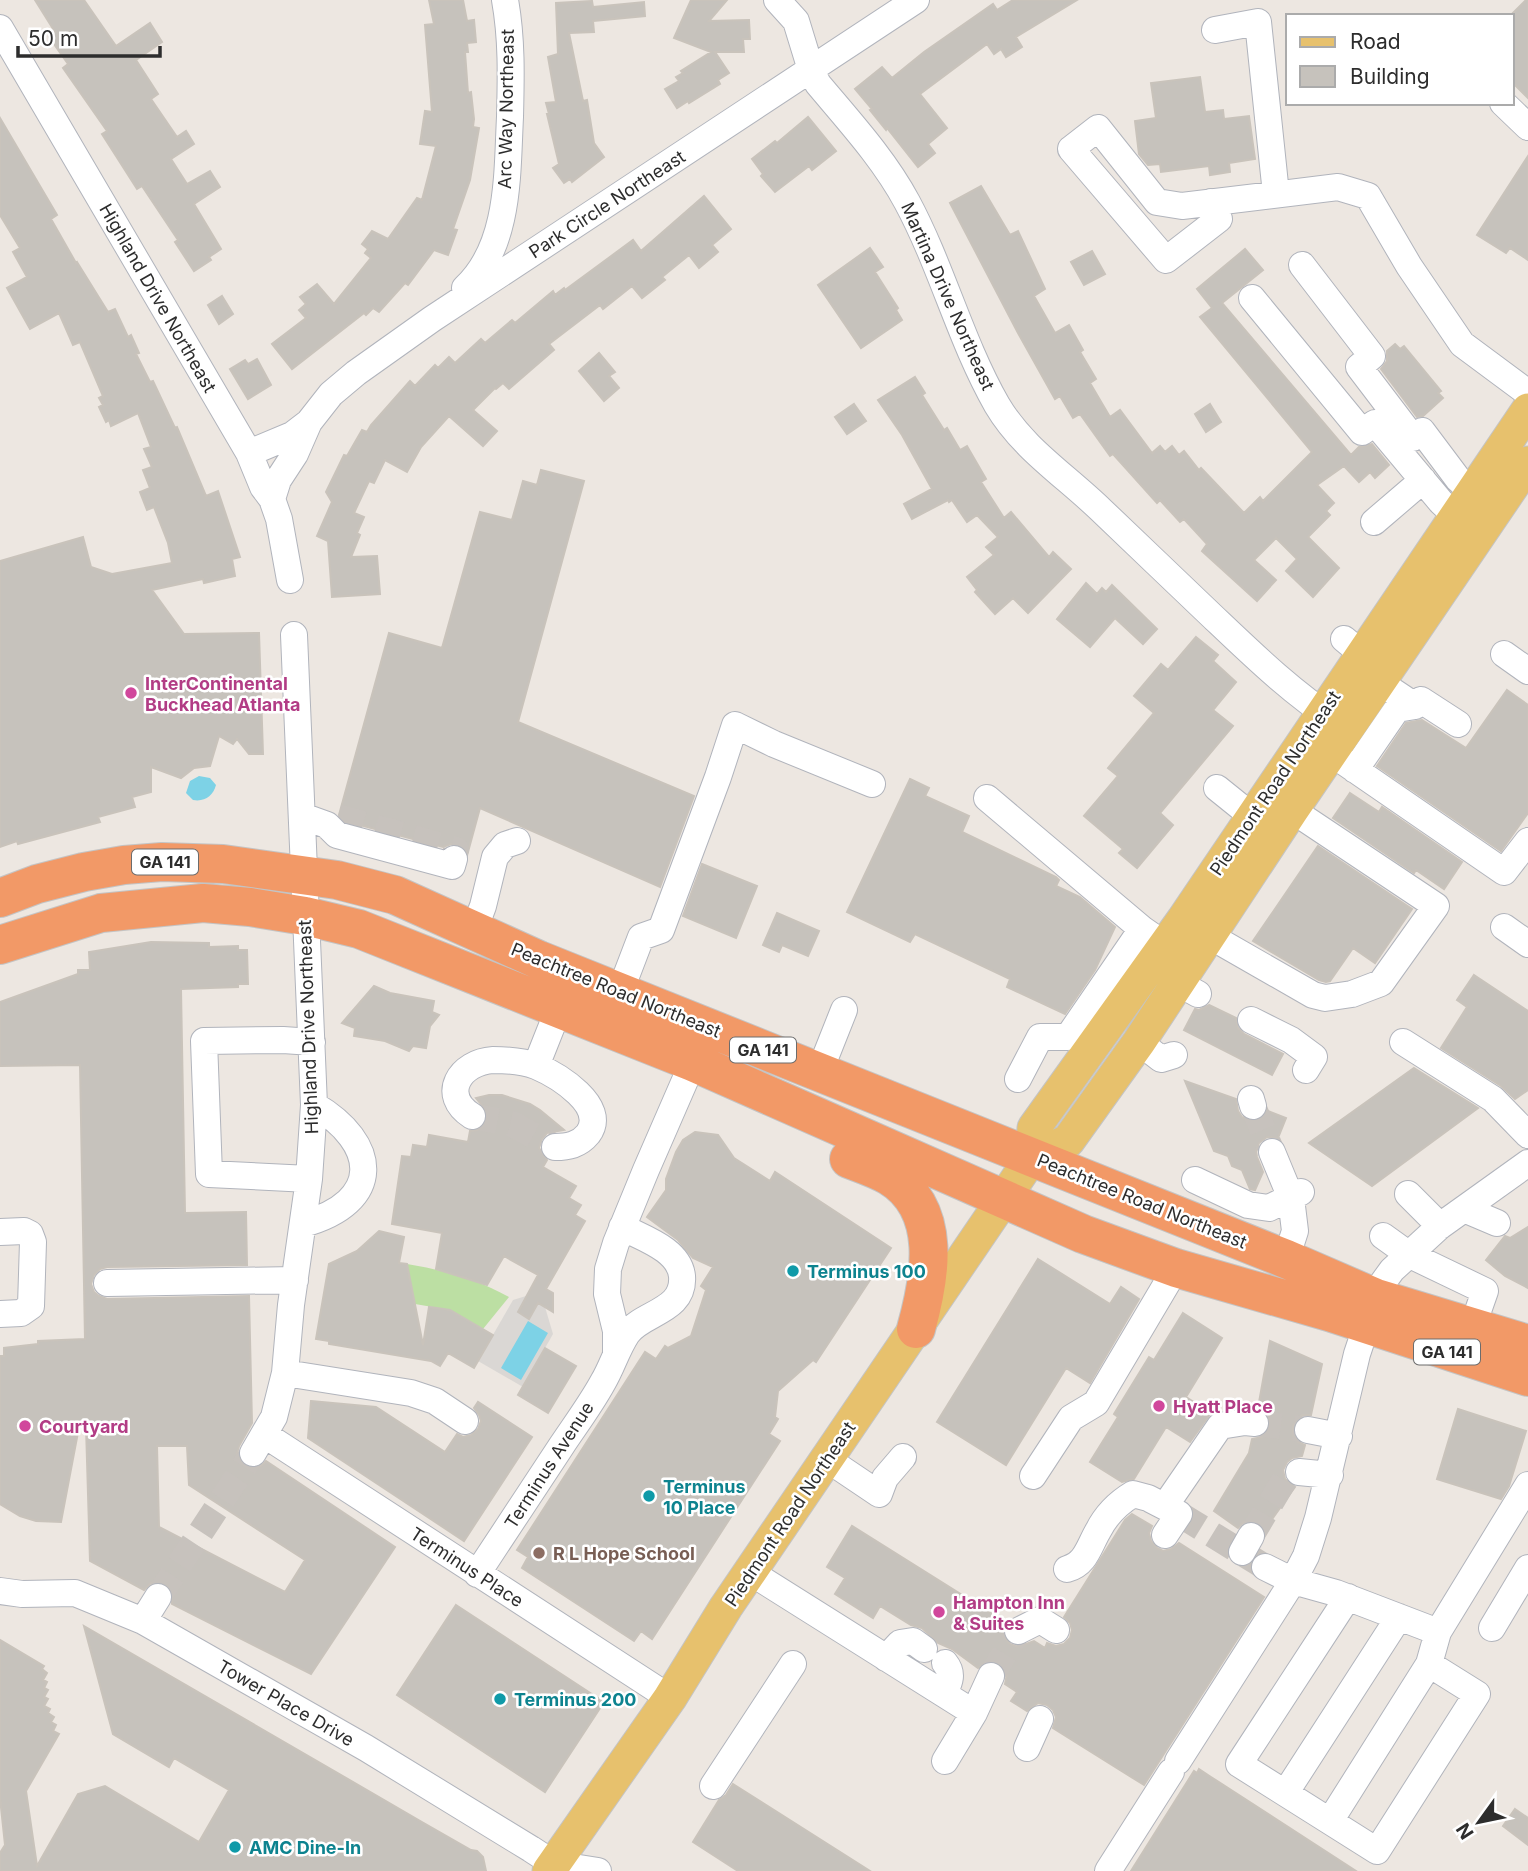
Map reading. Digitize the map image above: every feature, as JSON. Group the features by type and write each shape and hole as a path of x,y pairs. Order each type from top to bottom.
{"highway":[{"name":"Peachtree Road Northeast","path":"0,898 37,884 124,865 162,862 223,864 302,875 343,881 395,895 539,960 1286,1259 1371,1312 1527,1350"},
{"name":"Peachtree Road Northeast","path":"0,945 101,913 203,903 305,916 359,929 693,1062 1083,1234 1176,1268 1329,1312 1371,1312 1472,1328 1527,1350"},
{"path":"732,1079 771,1125 890,1177 905,1188 921,1209 928,1236 928,1267 925,1296 916,1329"}],"main road":[{"name":"Piedmont Road Northeast","path":"555,1869 670,1698 750,1572 1032,1157 1034,1128 1154,937 1253,817 1339,741 1353,646 1464,504 1528,410"},
{"name":"Piedmont Road Northeast","path":"1032,1157 1068,1141 1159,1059 1210,936 1292,810 1525,471"}],"street":[{"name":"Arc Way Northeast","path":"432,319 472,282 486,263 495,240 507,184 511,65 510,31 505,0"},
{"name":"Martina Drive Northeast","path":"777,0 796,21 818,84 890,174 907,202 976,362 998,406 1017,434 1041,459 1258,645 1275,688 1339,741 1504,872 1528,841"},
{"name":"Park Circle Northeast","path":"249,453 292,435 309,422 331,394 356,373 432,319 916,0"},
{"path":"1215,30 1258,22 1276,194"},
{"name":"Highland Drive Northeast","path":"0,28 249,453 263,486 272,499 279,520 290,579"},
{"path":"1505,105 1528,127"},
{"path":"1210,202 1219,219 1166,260 1071,149 1098,128 1157,202 1182,206 1210,202 1338,187 1368,196 1409,266 1462,344 1528,393"},
{"path":"1252,298 1362,432 1375,423 1441,502 1464,504 1458,479 1422,431 1413,438 1359,367 1371,356 1302,265"},
{"name":"Park Circle Northeast","path":"272,499 278,480 295,454 309,422"},
{"path":"1374,522 1423,480"},
{"name":"Highland Drive Northeast","path":"259,1444 274,1417 285,1373 309,1179 314,1105 324,1069 312,1042 302,875 294,635"},
{"path":"1504,654 1528,671"},
{"path":"1379,682 1415,706"},
{"path":"1339,741 1397,709 1415,706 1421,700 1458,724"},
{"path":"478,975 605,1008 617,1005 641,937 661,930 735,725 872,784"},
{"path":"1217,788 1253,817"},
{"path":"987,798 1154,937 1068,1037 1040,1037 1018,1079"},
{"path":"1210,936 1313,995 1325,998 1353,994 1381,983 1436,906 1292,810"},
{"path":"302,816 333,821 337,835 350,839 452,866 454,859"},
{"path":"474,930 495,857 505,845 517,841"},
{"path":"1504,927 1528,944"},
{"path":"536,1066 559,1008"},
{"path":"819,1073 844,1010"},
{"path":"1251,1020 1291,1040 1314,1057 1306,1070"},
{"path":"309,1179 209,1174 204,1041 312,1042"},
{"path":"1404,1042 1493,1099 1528,1135"},
{"path":"472,1116 460,1105 456,1096 455,1086 460,1075 473,1066 490,1060 536,1066 579,1093 588,1104 593,1119 590,1131 580,1142 570,1147 555,1147"},
{"path":"617,1354 616,1331 607,1294 608,1269 622,1227 693,1062"},
{"path":"303,1224 322,1218 348,1202 360,1186 364,1166 354,1138 330,1114 314,1105"},
{"path":"1272,1152 1296,1195 1295,1231 1286,1259"},
{"path":"1108,1871 1293,1581 1306,1556 1330,1475 1355,1364 1380,1288 1392,1270 1440,1226 1528,1163"},
{"path":"1195,1180 1248,1205 1269,1209 1296,1195"},
{"path":"1408,1194 1440,1226"},
{"path":"1464,1209 1497,1223"},
{"name":"Terminus Avenue","path":"477,1574 603,1382 627,1334 636,1324 664,1310 681,1286 682,1274 663,1248 622,1227"},
{"path":"0,1232 24,1231 30,1234 33,1242 31,1306 21,1313 0,1314"},
{"path":"1383,1236 1408,1254 1485,1291 1472,1328"},
{"path":"1033,1476 1071,1418 1096,1404 1176,1268"},
{"path":"107,1283 220,1287 295,1280"},
{"path":"285,1373 411,1393 435,1401 466,1421"},
{"path":"1165,1506 1220,1426 1255,1423"},
{"path":"1308,1430 1339,1436"},
{"name":"Terminus Place","path":"259,1444 477,1574 670,1698"},
{"path":"827,1459 879,1494 886,1478 903,1457"},
{"path":"1299,1472 1330,1475"},
{"path":"1330,1821 1429,1664 1438,1632 1528,1485"},
{"path":"1067,1569 1084,1558 1098,1530 1120,1502 1133,1494 1179,1514 1165,1535"},
{"path":"1265,1567 1293,1581 1348,1598 1438,1632"},
{"path":"1492,1628 1528,1568"},
{"path":"750,1572 974,1713"},
{"name":"Tower Place Drive","path":"0,1591 22,1594 75,1593 143,1621 366,1748 555,1869"},
{"path":"143,1621 158,1598"},
{"path":"1348,1598 1239,1764 1377,1851 1477,1694 1429,1664"},
{"path":"1286,1792 1399,1617"},
{"path":"1018,1631 1040,1620 1056,1630"},
{"path":"886,1658 900,1643 913,1641 950,1669 950,1681 944,1694"},
{"path":"713,1786 793,1664"},
{"path":"944,1761 974,1713 991,1676"},
{"path":"1027,1748 1040,1719"},
{"path":"555,1869 598,1871"}],"green space":[{"path":"407,1264 460,1276 509,1297 483,1329 450,1310 415,1304"}],"shaded area":[{"path":"526,1296 545,1307 553,1334 523,1387 478,1361 513,1300"}],"water":[{"path":"199,776 210,778 216,785 208,797 193,800 186,793 190,781"},
{"path":"528,1321 548,1333 521,1380 501,1368"}],"building":[{"path":"35,0 84,0 116,46 150,23 162,42 136,60 158,94 151,99 177,137 186,131 194,144 171,159 187,184 210,171 220,187 194,204 221,249 209,257 211,260 194,271 175,242 178,240 142,186 137,189 102,134 107,131 63,68 68,64 49,37 55,32"},
{"path":"429,0 463,0 467,21 474,20 476,42 467,43 468,52 465,52 473,127 479,128 470,180 453,229 457,230 448,255 434,250 408,285 405,283 379,312 373,308 366,315 364,313 292,369 272,344 306,318 299,310 306,304 300,297 317,284 334,304 371,258 365,253 368,249 362,244 372,231 388,239 417,198 422,200 436,146 420,144 425,111 432,112 425,25 434,24"},
{"path":"691,0 727,0 709,21 749,20 750,39 743,39 744,52 715,52 729,73 718,80 720,84 677,108 665,89 679,81 676,77 683,73 681,71 711,52 674,38"},
{"path":"1013,0 1077,0 1016,37 1022,47 1006,57 1001,49 994,54 987,44 920,94 947,128 928,144 935,153 918,167 855,89 882,67 892,78 993,4 997,10"},
{"path":"1528,0 1528,98 1514,84 1512,14"},
{"path":"592,1 593,7 644,2 645,16 593,21 594,32 569,33 583,101 587,100 594,143 604,157 572,182 570,179 564,183 553,168 559,164 546,103 556,102 548,57 558,54 556,3"},
{"path":"1200,77 1205,112 1223,110 1224,119 1249,116 1255,159 1229,163 1230,172 1210,175 1209,166 1161,172 1160,164 1148,165 1139,154 1135,121 1156,118 1151,83"},
{"path":"808,117 836,151 812,170 809,166 775,192 761,176 763,174 752,159 775,141 777,143"},
{"name":"InterContinental Buckhead Atlanta","path":"0,118 57,215 51,219 76,263 108,312 115,309 128,337 131,335 139,353 136,354 150,382 153,381 175,428 177,427 206,496 218,491 240,557 232,559 235,576 204,583 203,579 152,590 184,634 259,633 263,754 249,754 237,739 233,744 219,736 210,766 194,768 181,778 151,767 151,792 132,797 135,807 98,817 100,822 0,847 0,561 83,537 91,567 112,574 172,563 168,543 154,507 147,510 140,492 150,488 143,470 152,467 144,449 151,447 138,413 111,426 109,420 106,422 99,407 103,405 99,398 103,396 80,342 73,345 59,313 30,329 7,288 27,277 13,252 20,248 0,215"},
{"path":"1528,156 1528,260 1510,248 1506,253 1477,235"},
{"path":"981,186 1010,235 1018,231 1045,289 1034,296 1055,333 1069,325 1083,350 1080,352 1096,379 1090,383 1110,417 1120,410 1152,453 1160,446 1165,452 1172,446 1179,455 1184,451 1199,470 1201,468 1244,513 1260,497 1263,501 1312,452 1200,317 1212,308 1197,289 1245,249 1263,270 1222,303 1351,455 1359,447 1372,444 1389,465 1375,478 1370,472 1359,482 1344,466 1317,485 1334,503 1326,511 1330,515 1308,537 1339,568 1313,597 1286,571 1297,559 1276,538 1254,560 1276,580 1257,601 1202,551 1207,544 1184,519 1180,522 1160,500 1157,503 1113,454 1110,456 1080,414 1073,418 1060,396 1055,399 950,203"},
{"path":"704,196 731,229 712,245 718,252 699,268 689,255 662,277 665,280 642,298 632,286 603,309 600,305 549,344 554,350 509,389 503,383 495,388 473,410 497,431 483,446 449,416 421,447 407,472 385,460 374,483 369,481 354,513 364,517 351,557 377,556 380,594 332,597 328,541 317,536 332,502 326,492 344,455 347,456 362,430 367,432 410,381 415,386 435,365 438,368 449,357 455,363 481,339 485,343 512,320 515,323 553,291 555,295 564,288 565,290 633,240 641,251"},
{"path":"870,248 883,267 875,272 898,308 896,310 902,320 861,348 818,285"},
{"path":"1092,251 1105,274 1084,285 1071,262"},
{"path":"222,296 233,314 219,324 208,305"},
{"path":"1395,344 1400,349 1404,346 1441,391 1438,393 1443,398 1423,416 1417,417 1381,369 1387,361 1387,351"},
{"path":"599,353 615,372 609,376 619,388 604,401 579,371"},
{"path":"257,359 271,385 248,399 230,369 245,360 248,364"},
{"path":"915,377 925,393 922,395 944,430 947,428 960,450 967,446 986,479 981,482 1004,518 1011,512 1049,557 1053,552 1071,569 1028,613 1013,598 995,614 975,592 977,590 967,577 994,555 986,547 998,537 977,515 967,522 952,500 948,500 912,519 904,504 932,489 902,435 878,400"},
{"path":"854,404 866,421 847,434 835,417"},
{"path":"1210,404 1221,422 1206,432 1195,414"},
{"path":"541,470 584,481 518,722 694,796 660,887 480,808 468,852 459,844 443,847 345,821 339,815 389,633 442,648 480,512 512,520 523,481 537,485"},
{"path":"1086,583 1097,594 1102,588 1106,592 1112,585 1157,629 1143,644 1115,618 1090,647 1057,619"},
{"path":"1196,637 1218,655 1213,661 1236,682 1213,710 1233,726 1160,813 1173,825 1137,868 1119,853 1123,849 1084,816 1118,776 1108,768 1154,713 1134,696 1161,664 1168,670"},
{"path":"1507,690 1528,705 1528,813 1501,851 1377,766 1406,723 1422,720 1466,748"},
{"path":"910,779 929,788 925,796 969,816 962,832 1056,877 1059,880 1056,886 1080,897 1115,927 1095,970 1065,1014 1007,987 1010,979 915,934 910,942 847,912"},
{"path":"1350,793 1379,812 1382,807 1462,862 1444,889 1416,870 1414,873 1333,818"},
{"path":"1318,846 1412,909 1375,963 1353,948 1330,981 1326,982 1253,941"},
{"path":"702,864 757,886 736,938 683,916"},
{"path":"777,913 819,931 808,956 782,945 779,952 763,945"},
{"path":"151,942 209,943 209,947 238,946 238,950 247,950 248,984 238,984 238,987 181,989 185,1213 246,1212 247,1265 107,1267 94,1275 91,1284 94,1292 107,1299 249,1296 252,1423 239,1446 237,1454 240,1461 246,1467 254,1469 266,1461 395,1547 311,1674 172,1604 172,1590 166,1583 151,1583 144,1590 90,1561 86,1427 79,1427 61,1522 36,1521 20,1516 0,1504 0,1356 4,1356 4,1348 38,1344 38,1341 85,1339 80,1065 0,1066 0,1002 78,974 78,970 90,970 89,952","holes":["157,1446 187,1446 189,1485 305,1560 285,1592 159,1527"]},
{"path":"1474,975 1528,1011 1528,1090 1515,1099 1501,1086 1441,1048 1467,1007 1457,1000"},
{"path":"374,986 390,993 434,1001 432,1012 439,1015 430,1026 426,1048 413,1046 409,1051 385,1041 354,1036 355,1028 342,1023"},
{"path":"1209,1005 1236,1018 1238,1028 1244,1034 1283,1054 1272,1075 1184,1030 1195,1009"},
{"path":"1414,1068 1478,1108 1372,1186 1309,1143"},
{"path":"1185,1081 1236,1099 1238,1111 1249,1121 1258,1121 1268,1111 1286,1118 1278,1138 1267,1137 1259,1143 1256,1151 1263,1172 1255,1190 1250,1189 1242,1170 1232,1166 1228,1156 1214,1151"},
{"path":"502,1095 530,1104 564,1130 547,1133 542,1139 539,1148 547,1160 543,1167 576,1186 569,1198 581,1205 575,1215 585,1221 546,1289 553,1293 553,1312 538,1303 529,1319 518,1312 538,1275 504,1256 487,1285 436,1269 442,1233 392,1224 402,1156 411,1157 413,1145 427,1147 429,1135 468,1142 470,1131 484,1126 487,1119 486,1110 476,1098"},
{"path":"695,1132 718,1135 734,1158 770,1181 775,1172 891,1248 816,1362 813,1360 778,1391 775,1417 778,1419 769,1434 780,1441 652,1639 641,1631 634,1641 522,1568 528,1557 517,1550 645,1352 656,1359 665,1346 668,1348 691,1336 706,1290 701,1286 713,1267 693,1258 678,1240 647,1217 666,1190 666,1179 676,1152 683,1140"},
{"path":"1528,1227 1528,1288 1505,1276 1486,1260 1505,1236 1510,1238"},
{"path":"379,1231 404,1237 399,1263 407,1264 423,1345 429,1307 450,1310 493,1335 474,1368 448,1353 440,1366 431,1361 329,1344 329,1341 316,1339 329,1264 357,1251"},
{"path":"1038,1259 1110,1304 1121,1287 1139,1299 1090,1383 1066,1368 1006,1465 937,1422"},
{"name":"Hyatt Place","path":"1183,1313 1222,1338 1186,1397 1211,1413 1190,1442 1166,1427 1134,1479 1122,1482 1090,1462 1118,1417 1114,1414 1149,1357 1154,1360"},
{"path":"1270,1341 1322,1364 1311,1415 1302,1415 1293,1426 1293,1436 1305,1445 1302,1456 1292,1458 1283,1470 1285,1479 1295,1487 1265,1529 1252,1520 1244,1522 1238,1528 1214,1511 1249,1453 1252,1439 1262,1437 1271,1425 1269,1416 1258,1408"},
{"path":"545,1348 576,1366 548,1413 518,1395"},
{"path":"311,1401 376,1407 445,1452 457,1434 463,1437 478,1429 481,1421 474,1408 478,1402 532,1437 464,1541 308,1438"},
{"path":"1458,1409 1526,1431 1509,1486 1501,1499 1437,1479"},
{"path":"1132,1514 1152,1526 1149,1533 1157,1548 1163,1551 1179,1543 1264,1597 1144,1785 1053,1728 1056,1717 1047,1705 1038,1703 1027,1711 1011,1701 1017,1692 1005,1684 1007,1674 998,1662 989,1660 978,1668 952,1649 938,1643 922,1628 911,1625 880,1606 873,1618 835,1594 845,1578 827,1567 852,1526 1005,1622 1002,1629 1010,1644 1018,1647 1034,1641 1045,1648 1047,1643 1056,1646 1064,1644 1070,1638 1070,1623 1064,1617 1125,1520"},
{"name":"Terminus 200","path":"456,1605 604,1702 545,1792 397,1695"},
{"path":"84,1626 422,1822 477,1851 483,1857 486,1871 0,1871 0,1853 5,1845 0,1798 0,1640 44,1666 42,1669 47,1673 43,1680 47,1682 44,1688 48,1690 44,1697 48,1699 44,1706 50,1709 48,1713 54,1717 51,1722 56,1725 53,1731 59,1734 26,1791 37,1866 78,1794 105,1786 199,1842 229,1790 174,1758 169,1767 113,1734"},
{"path":"1199,1769 1356,1871 1131,1871 1194,1771 1197,1773"},
{"path":"733,1784 870,1871 738,1871 693,1842 719,1800"},
{"path":"1515,1809 1528,1818 1528,1845 1503,1826"}],"tunnel":[{"path":"338,817 456,850 454,859"},
{"path":"1253,1106 1272,1152"},
{"path":"472,1116 512,1124 555,1147"},
{"path":"1255,1423 1308,1430"},
{"path":"158,1597 253,1453"},
{"path":"1251,1536 1285,1479 1299,1472"},
{"path":"1179,1514 1265,1567"},
{"path":"991,1676 1018,1631"}],"place":[{"name":"InterContinental Buckhead Atlanta","path":"131,693"},
{"name":"Terminus 100","path":"793,1271"},
{"name":"Hyatt Place","path":"1159,1406"},
{"name":"Courtyard","path":"25,1426"},
{"name":"Terminus 10 Place","path":"649,1496"},
{"name":"R L Hope School","path":"539,1553"},
{"name":"Hampton Inn & Suites","path":"939,1612"},
{"name":"Terminus 200","path":"500,1699"},
{"name":"AMC Dine-In","path":"235,1847"}]}
